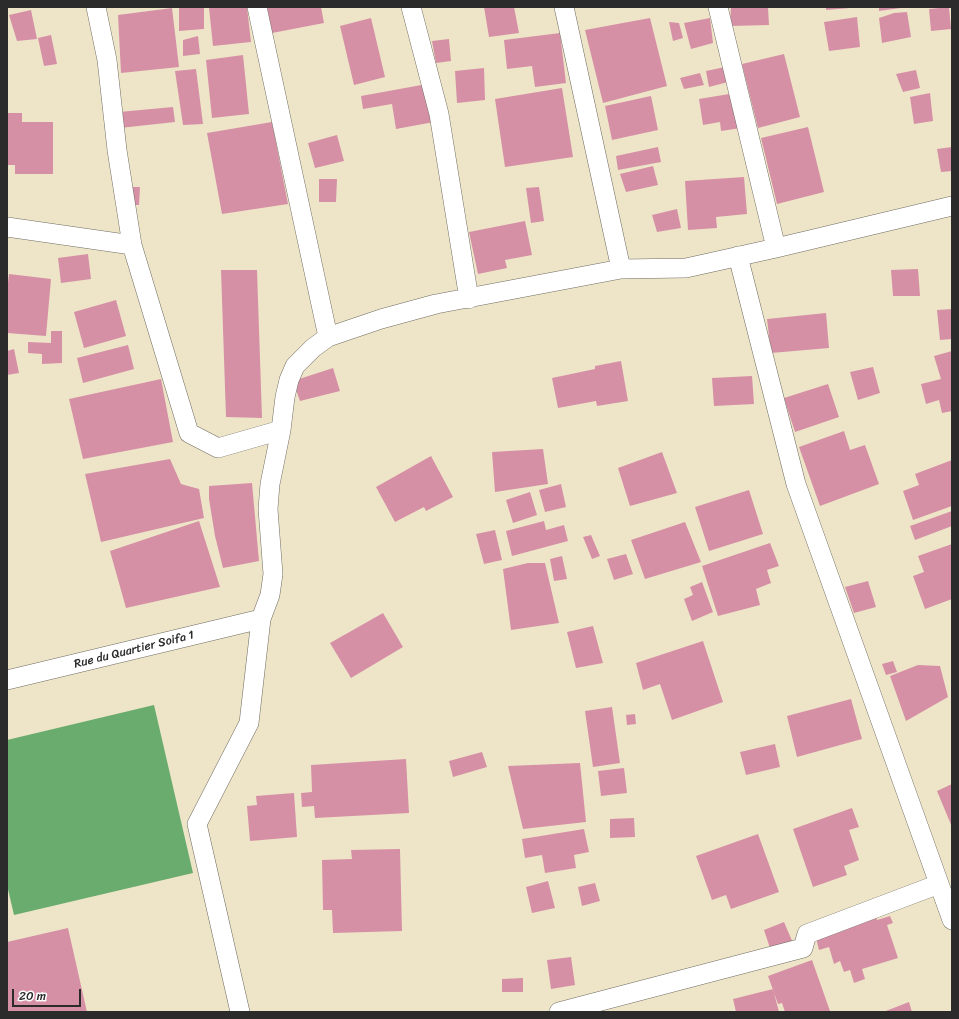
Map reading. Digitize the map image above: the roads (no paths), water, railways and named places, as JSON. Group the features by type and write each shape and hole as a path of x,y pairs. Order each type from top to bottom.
{"street":[{"path":"96,7 106,60 116,150 132,245 189,433 218,448 281,430"},
{"path":"257,7 328,337"},
{"path":"411,7 439,114 469,298"},
{"path":"564,7 621,269"},
{"path":"718,7 776,248"},
{"path":"240,1012 197,824 249,723 261,619 270,596 272,574 268,509 270,484 281,430 285,397 289,380 295,366 313,348 328,337 382,319 436,304 621,269 686,268 952,206"},
{"path":"7,227 132,245"},
{"path":"738,256 796,484 952,920"},
{"name":"Rue du Quartier Soifa 1","path":"7,680 261,619"},
{"path":"559,1012 803,948 807,934 939,884"}]}
